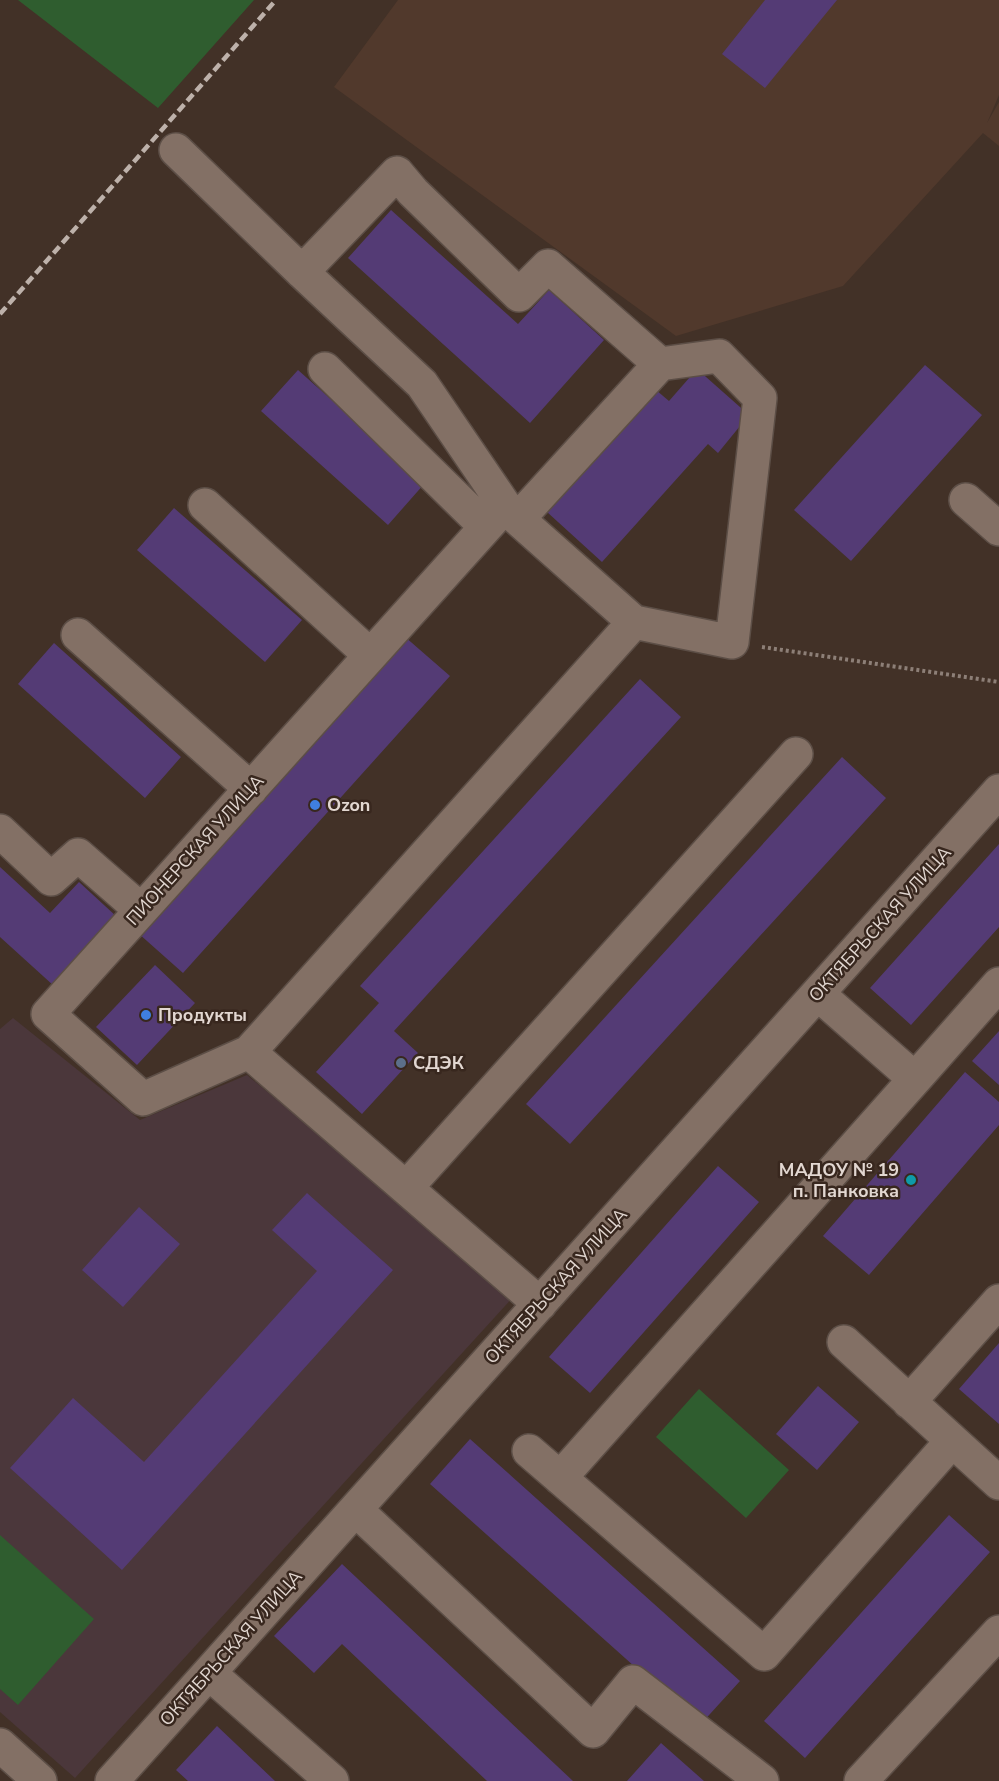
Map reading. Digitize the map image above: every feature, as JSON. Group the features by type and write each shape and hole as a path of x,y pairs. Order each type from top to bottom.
{"street":[{"path":"176,150 422,384 503,517"},
{"path":"302,272 397,173 413,192 519,295 548,266 660,364 718,356 760,398 732,642 634,622 325,369"},
{"name":"ПИОНЕРСКАЯ УЛИЦА","path":"249,1052 143,1099 48,1014 370,656 503,517 660,364"},
{"path":"966,500 999,529"},
{"path":"205,505 370,656"},
{"path":"540,1304 249,1052 634,622"},
{"path":"78,635 251,789"},
{"path":"406,1188 796,754"},
{"name":"ОКТЯБРЬСКАЯ УЛИЦА","path":"112,1781 999,791"},
{"path":"0,831 51,879 78,855 141,910"},
{"path":"560,1478 999,984"},
{"path":"818,994 915,1079"},
{"path":"909,1402 999,1301"},
{"path":"844,1342 999,1483"},
{"path":"529,1451 764,1654 952,1441"},
{"path":"356,1510 593,1731 633,1682 762,1781"},
{"path":"861,1781 999,1632"},
{"path":"209,1673 332,1781"},
{"path":"0,1745 40,1781"}],"path":[{"path":"732,642 999,682"}],"shaded area":[{"path":"398,0 999,0 999,95 987,123 999,102 999,146 983,133 843,286 676,336 334,87"},
{"path":"13,1018 140,1120 247,1075 514,1296 75,1778 0,1712 0,1029"}],"green space":[{"path":"18,0 254,0 158,108"},
{"path":"699,1389 789,1470 746,1518 656,1437"},
{"path":"0,1535 94,1619 18,1705 0,1689"}],"building":[{"path":"765,0 837,0 765,88 722,54"},
{"path":"391,210 518,324 549,290 604,340 530,423 348,258"},
{"path":"925,365 982,415 851,561 794,510"},
{"path":"697,369 749,415 718,453 708,444 602,562 547,512 656,390 669,401"},
{"path":"298,370 425,483 388,525 261,411"},
{"path":"174,508 302,620 265,662 137,550"},
{"path":"404,636 450,676 183,973 138,933"},
{"path":"54,643 181,757 145,798 18,684"},
{"path":"640,679 681,717 394,1031 418,1053 362,1114 316,1072 379,1003 360,986"},
{"path":"842,757 886,798 570,1144 526,1104"},
{"path":"999,844 999,927 911,1025 870,988"},
{"path":"0,867 50,913 79,882 117,917 54,986 0,937"},
{"name":"Продукты","path":"155,965 195,1003 137,1065 96,1027"},
{"path":"999,1031 999,1085 972,1061"},
{"name":"МАДОУ № 19 п. Панковка","path":"965,1072 999,1102 999,1125 869,1275 823,1236"},
{"path":"718,1166 759,1202 590,1393 549,1357"},
{"path":"307,1193 393,1270 122,1570 10,1468 73,1398 144,1462 317,1271 272,1230"},
{"path":"139,1207 180,1244 123,1307 82,1270"},
{"path":"999,1343 999,1424 959,1389"},
{"path":"818,1386 859,1422 817,1470 776,1434"},
{"path":"470,1439 740,1681 700,1725 430,1484"},
{"path":"949,1515 990,1552 805,1758 764,1721"},
{"path":"342,1564 573,1781 487,1781 342,1644 314,1673 274,1636"},
{"path":"217,1726 275,1781 188,1781 176,1770"},
{"path":"661,1743 704,1781 627,1781"}],"railway":[{"path":"0,314 276,0"}],"place":[{"name":"Ozon","path":"315,805"},
{"name":"Продукты","path":"146,1015"},
{"name":"СДЭК","path":"401,1063"},
{"name":"МАДОУ № 19 п. Панковка","path":"911,1180"}]}
